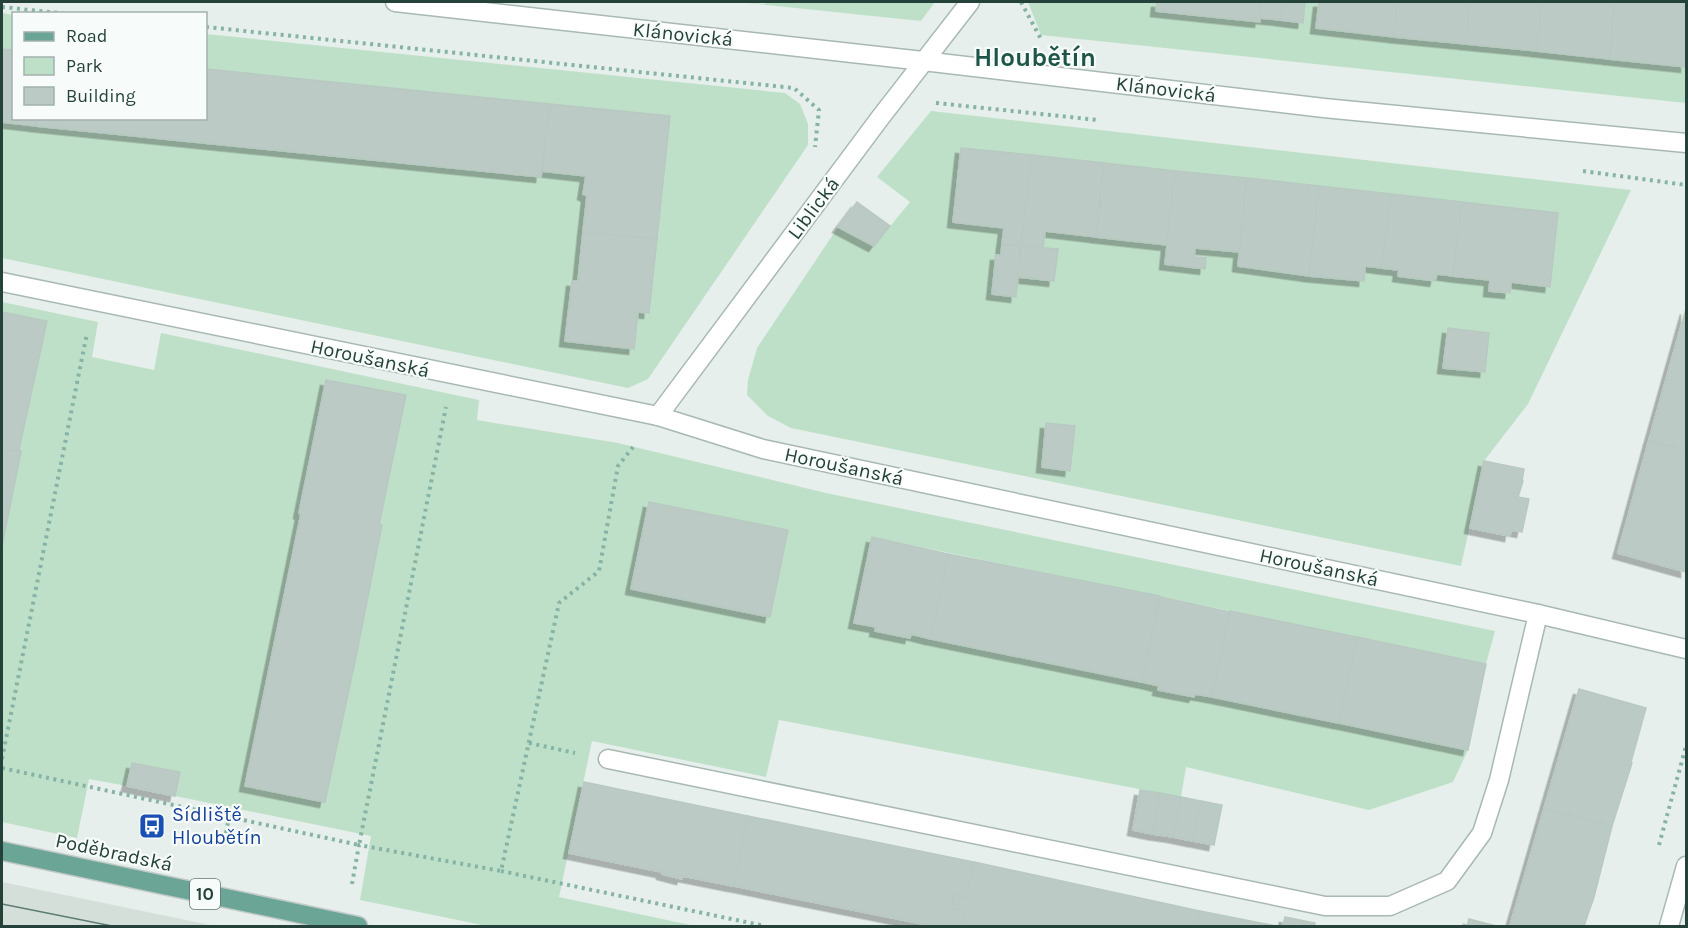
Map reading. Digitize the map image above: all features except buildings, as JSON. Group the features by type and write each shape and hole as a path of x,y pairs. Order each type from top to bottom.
{"main road":[{"name":"Poděbradská","path":"2,851 358,927"}],"street":[{"name":"Klánovická","path":"395,2 1324,108 1686,143"},
{"name":"Liblická","path":"658,416 923,61 970,2"},
{"name":"Horoušanská","path":"2,282 658,416 763,449 1538,614 1686,649"},
{"path":"608,759 1325,906 1390,906 1447,881 1482,833 1499,780 1538,614"},
{"path":"1669,927 1686,866"}],"path":[{"path":"2,7 49,12"},
{"path":"207,27 794,88 819,110 815,149"},
{"path":"933,102 1108,121"},
{"path":"1582,171 1686,185"},
{"path":"2,759 93,301"},
{"path":"352,884 452,375"},
{"path":"501,871 559,603 599,572 618,466 658,416"},
{"path":"529,743 608,759"},
{"path":"1658,848 1686,746"},
{"path":"2,768 359,845 501,871 765,927"},
{"path":"226,833 229,817"}],"shaded area":[{"path":"2,882 215,926 2,926"}],"green space":[{"path":"738,2 765,4 766,2 935,2 921,21"},
{"path":"1028,2 1157,2 1156,11 1303,23 1305,2 1319,2 1316,28 1686,67 1686,103 1041,35"},
{"path":"2,13 12,15 12,50 2,49"},
{"path":"207,34 785,93 800,104 808,124 808,145 648,379 628,388 2,258 2,122 541,177 542,171 586,176 583,194 587,196 578,281 572,281 565,341 634,348 638,312 649,313 670,116 207,69"},
{"path":"931,111 1631,190 1528,404 1484,461 1461,566 791,428 768,416 747,395 748,380 757,348 838,227 874,246 910,202 877,177","holes":["961,148 1558,213 1550,286 1511,282 1510,293 1489,291 1490,280 1437,274 1435,281 1398,276 1399,270 1365,266 1364,281 1309,276 1238,266 1239,252 1195,248 1194,257 1206,258 1204,269 1166,264 1167,245 1045,231 1043,248 1058,250 1054,281 1018,277 1015,297 992,294 996,255 1001,255 1004,228 953,222","1448,328 1489,333 1485,372 1444,368","1046,423 1075,426 1070,470 1042,467"]},
{"path":"2,302 98,322 92,357 154,370 161,333 479,400 477,420 618,443 826,493 1495,631 1486,664 872,537 854,622 876,627 875,631 909,638 911,634 1159,686 1194,697 1195,694 1468,750 1453,782 1369,810 1186,767 1181,797 779,720 766,777 592,741 559,897 695,926 487,926 360,900 371,836 175,796 180,772 132,763 127,786 89,779 77,838 2,822 2,546 46,321 2,312","holes":["326,380 406,395 379,525 357,652 325,802 245,786","650,503 788,530 770,617"]}],"tram line":[{"path":"2,904 112,926"}],"place":[{"name":"Sídliště Hloubětín","path":"152,826"}],"district":[{"name":"Hloubětín","path":"1035,57"}]}
